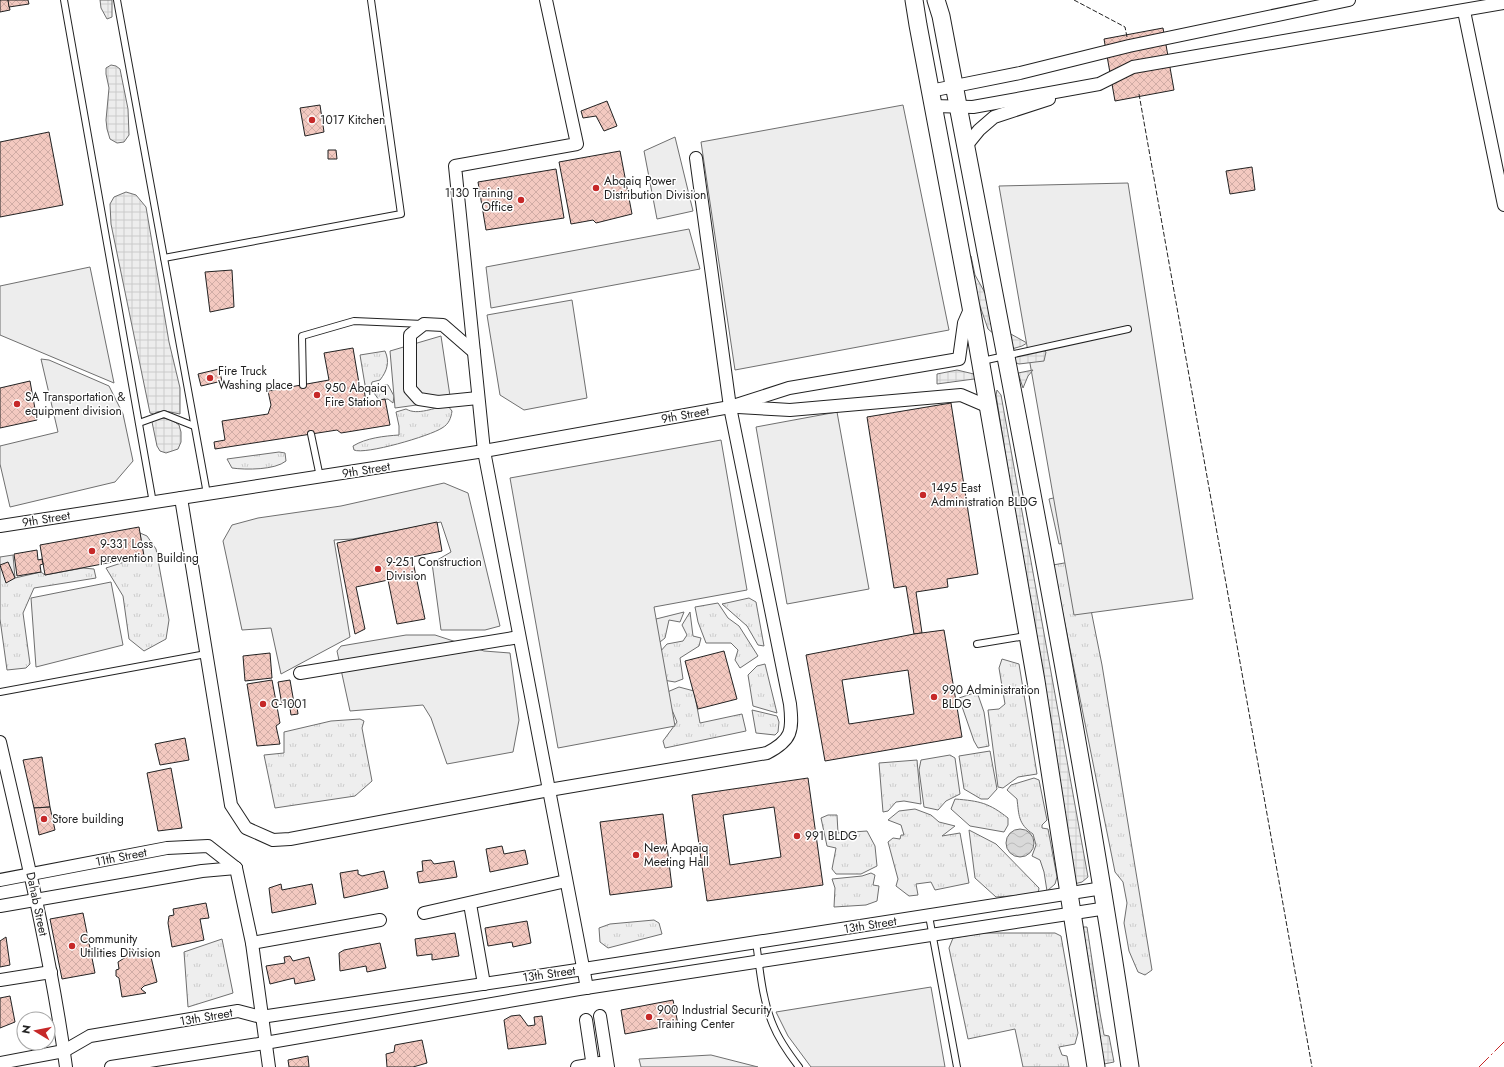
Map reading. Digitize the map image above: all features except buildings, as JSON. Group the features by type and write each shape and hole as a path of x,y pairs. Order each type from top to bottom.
{"street":[{"path":"546,0 577,144 455,166 484,451 587,988"},
{"path":"914,0 981,361 1028,635 1096,1067"},
{"path":"936,0 966,146 1066,676 1103,888 1130,1067"},
{"path":"932,98 954,86 1020,73 1129,46 1349,0"},
{"path":"966,146 979,130 994,117 1099,84 1133,67 1464,12 1504,3"},
{"path":"1464,12 1504,205"},
{"path":"932,98 958,107 973,107 1099,84"},
{"path":"181,498 231,805 246,828 272,840 290,839 549,790 767,752 783,744 792,725 790,704 730,407 696,158"},
{"path":"730,407 788,388 959,359 964,323 971,307"},
{"path":"474,352 443,325 424,324 410,335 410,389 419,399 425,400 448,401 478,398"},
{"path":"730,407 790,410 961,395 989,407"},
{"name":"9th Street","path":"0,526 320,478 484,451 730,407"},
{"path":"300,673 519,637"},
{"name":"Dahab Street","path":"0,742 31,875 50,972 66,1067"},
{"name":"11th Street","path":"0,880 167,848 208,846 236,868"},
{"path":"0,906 202,871 236,868 252,943 261,1017 270,1067"},
{"path":"424,913 566,882"},
{"name":"13th Street","path":"0,1063 64,1051 90,1036 238,1011 261,1017 584,969 1103,888"},
{"path":"470,904 484,984"},
{"name":"13th Street","path":"111,1067 151,1064 587,988 1106,908"},
{"path":"252,943 380,920"},
{"path":"0,980 50,972"},
{"path":"577,1067 608,1065 600,1016"},
{"path":"586,1020 593,1066"}],"lane":[{"path":"64,0 153,503"},
{"path":"117,0 207,494"},
{"path":"164,258 401,214 371,0"},
{"path":"303,385 302,336 354,321 424,324"},
{"path":"981,361 1128,329"},
{"path":"139,423 164,414 194,426"},
{"path":"311,434 320,478"},
{"path":"976,644 1028,635"},
{"path":"0,692 206,654"},
{"path":"929,916 957,1067"},
{"path":"756,942 766,1006 773,1026 784,1048 799,1067"}],"green space":[{"path":"385,351 387,355 387,366 384,373 380,380 372,382 370,391 366,391 360,355"},
{"path":"385,385 388,385 394,396 393,403 388,399 379,400 374,393"},
{"path":"448,406 452,411 446,425 425,436 371,450 354,450 353,446 369,439 399,435 396,412 406,409 416,412"},
{"path":"279,452 285,453 286,461 268,468 232,468 227,459"},
{"path":"1067,495 1074,541 1059,544 1049,499"},
{"path":"140,533 147,536 156,549 169,620 166,639 144,651 129,639 123,596 106,568 143,556"},
{"path":"13,555 15,578 41,572 45,575 83,568 94,569 96,578 34,588 23,613 30,664 26,668 7,670 0,619 0,557"},
{"path":"1081,560 1102,665 1152,970 1145,975 1138,972 1129,951 1124,923 1127,903 1123,882 1115,872 1053,565"},
{"path":"749,598 756,602 764,646 758,645 747,626 722,604"},
{"path":"718,603 728,618 739,626 758,656 740,668 735,660 738,650 731,643 706,643 698,622 695,607"},
{"path":"684,612 680,622 669,620 665,638 660,642 655,627 656,619"},
{"path":"690,612 693,636 701,638 699,646 680,658 683,679 675,682 663,680 659,653 667,644 683,641 687,635 682,625"},
{"path":"1002,659 1019,664 1037,774 1018,777 1003,788 998,787 988,710 999,709 1005,704 999,668"},
{"path":"765,664 777,713 753,706 748,675 757,666"},
{"path":"679,687 694,691 700,723 742,714 746,731 665,748 663,741 677,722 665,693"},
{"path":"977,692 984,712 989,746 978,748 974,741 959,698"},
{"path":"752,710 777,716 779,722 778,732 775,735 756,733"},
{"path":"360,719 364,721 362,728 372,781 355,796 275,808 264,755 284,753 284,732 331,721"},
{"path":"990,751 997,789 988,799 981,799 964,789 959,756"},
{"path":"950,755 955,758 960,794 946,801 938,810 924,807 919,770 921,760"},
{"path":"917,760 921,804 904,801 896,802 888,811 883,812 879,763"},
{"path":"1034,778 1039,780 1047,820 1042,825 1042,828 1048,829 1057,877 1055,884 1047,891 1044,872 1040,860 1032,856 1036,845 1033,834 1024,827 1020,819 1017,799 1007,790 1011,785"},
{"path":"955,799 984,804 1001,813 1008,818 1008,825 1004,832 970,826 951,809"},
{"path":"915,809 931,815 939,822 955,826 942,836 960,833 969,883 935,890 931,882 916,884 918,895 909,896 896,886 898,879 888,842 893,838 900,839 901,835 904,835 901,825 888,820 899,811"},
{"path":"828,815 837,815 838,833 867,831 875,846 877,866 861,874 836,874 832,869 836,848 827,846 821,818"},
{"path":"969,830 996,844 1039,888 1038,894 996,897 975,878"},
{"path":"871,873 875,875 873,885 879,886 877,901 866,905 834,907 835,888 832,879 862,876"},
{"path":"654,920 659,923 662,934 608,948 600,942 599,928 610,924"},
{"path":"983,933 1055,933 1061,936 1078,1033 1075,1044 1059,1047 1062,1055 1067,1056 1069,1067 1023,1067 1015,1029 968,1039 949,948 953,938"},
{"path":"222,939 233,993 188,1007 184,952"},
{"path":"711,1055 758,1067 641,1067 639,1059"}],"shaded area":[{"path":"100,0 112,0 112,17 107,19 101,8"},
{"path":"111,65 120,69 128,109 129,135 124,142 117,143 110,139 106,120 109,88 106,68"},
{"path":"903,105 949,330 735,370 701,142"},
{"path":"675,137 693,211 657,219 644,151"},
{"path":"1128,183 1193,599 1074,615 999,186"},
{"path":"126,192 136,195 146,207 169,342 180,388 180,414 165,411 154,414 150,413 111,224 110,204 114,197"},
{"path":"689,229 700,269 491,308 486,267"},
{"path":"966,255 971,256 975,275 989,300 994,334 988,329 980,306 972,292"},
{"path":"90,267 114,383 0,335 0,286"},
{"path":"572,300 587,398 524,410 500,395 487,315"},
{"path":"1009,333 1027,343 1012,349"},
{"path":"441,336 450,396 438,402 395,408 390,351"},
{"path":"1042,349 1046,352 1044,361 1019,364 1014,362 1015,355"},
{"path":"41,359 49,360 109,386 123,414 133,461 115,482 10,507 0,464 0,446 58,432"},
{"path":"957,370 978,375 974,379 937,384 937,374"},
{"path":"1033,370 1028,376 1023,388 1018,373"},
{"path":"997,390 1001,395 1088,877 1082,882 1074,884 996,395"},
{"path":"837,412 869,589 787,604 756,427"},
{"path":"163,418 172,420 179,425 181,432 181,442 178,449 166,453 160,451 157,446 152,422 156,419"},
{"path":"721,440 747,590 654,607 675,726 558,748 510,478"},
{"path":"444,483 468,493 500,626 485,630 441,630 432,563 451,552 441,522 353,539 334,540 350,637 281,674 271,628 242,630 223,541 232,525 258,518 341,506"},
{"path":"111,582 123,645 36,667 31,598"},
{"path":"406,635 435,635 484,651 510,653 519,720 513,752 447,764 431,718 423,705 350,711 337,651 341,646"},
{"path":"1082,927 1087,927 1104,1035 1109,1036 1114,1062 1104,1064 1101,1060 1089,965"},
{"path":"931,987 945,1067 811,1067 788,1036 776,1012"}],"water":[{"path":"1020,829 1030,833 1034,843 1030,853 1020,857 1010,853 1006,843 1010,833"}],"fence":[{"path":"1074,0 1125,27 1127,37"},
{"path":"1139,94 1312,1067"}],"power":[{"path":"1479,1067 1504,1042"}],"place":[{"name":"1017 Kitchen","path":"312,120"},
{"name":"Abqaiq Power Distribution Division","path":"596,188"},
{"name":"1130 Training Office","path":"521,200"},
{"name":"Fire Truck Washing place","path":"210,378"},
{"name":"950 Abqaiq Fire Station","path":"317,395"},
{"name":"SA Transportation & equipment division","path":"17,404"},
{"name":"1495 East Administration BLDG","path":"923,495"},
{"name":"9-331 Loss prevention Building","path":"92,551"},
{"name":"9-251 Construction Division","path":"378,569"},
{"name":"990 Administration BLDG","path":"934,697"},
{"name":"C-1001","path":"263,704"},
{"name":"Store building","path":"44,819"},
{"name":"991 BLDG","path":"797,836"},
{"name":"New Apqaiq Meeting Hall","path":"636,855"},
{"name":"Community Utilities Division","path":"72,946"},
{"name":"900 Industrial Security Training Center","path":"649,1017"}]}
